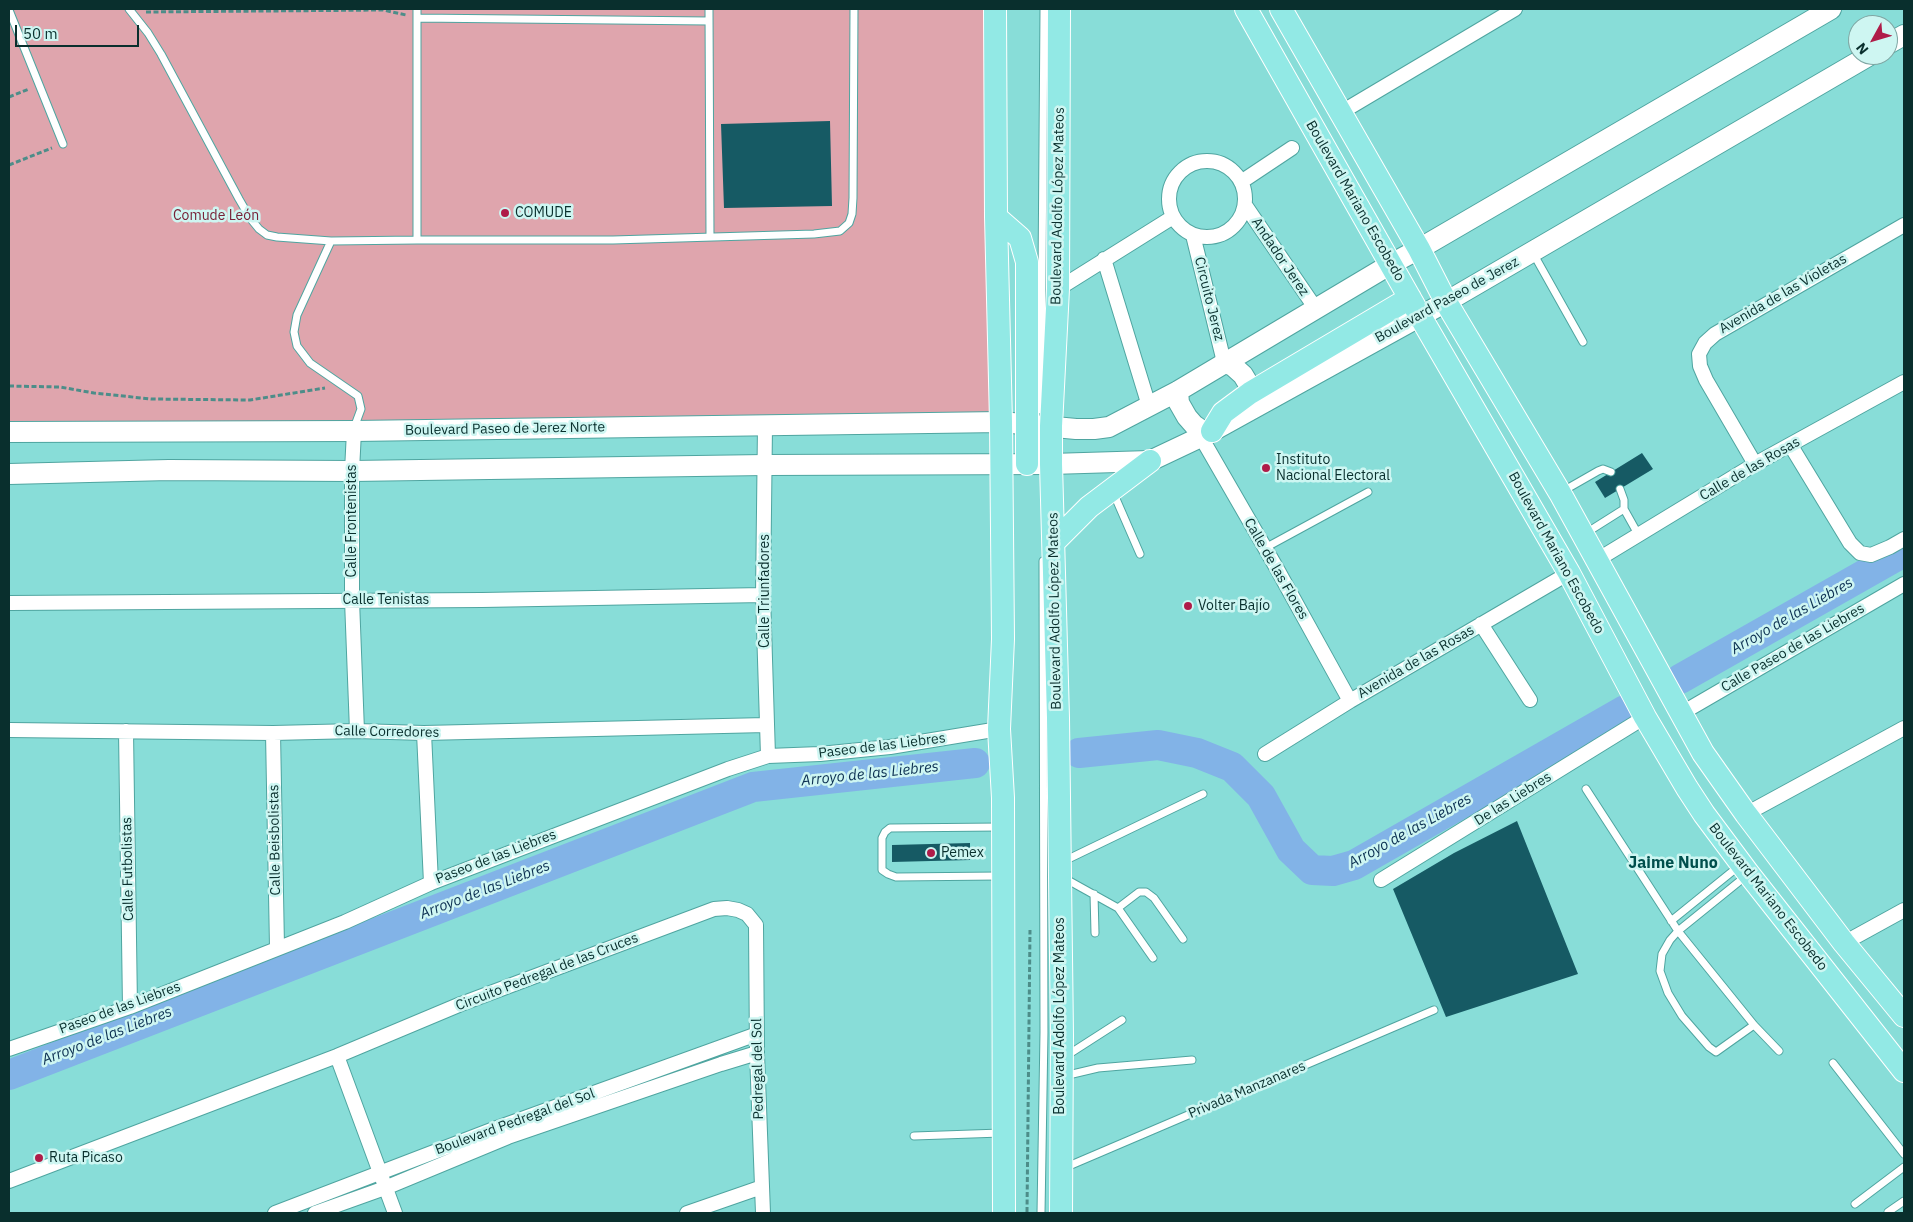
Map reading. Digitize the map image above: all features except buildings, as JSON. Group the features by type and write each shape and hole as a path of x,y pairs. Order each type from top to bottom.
{"main road":[{"path":"995,9 996,217 1001,422 1003,639 1000,729 1004,876 1004,1213"},
{"name":"Boulevard Adolfo López Mateos","path":"1059,9 1058,288 1040,427 1058,718 1062,1068 1061,1213"},
{"name":"Boulevard Mariano Escobedo","path":"1246,9 1569,573 1645,717 1687,788 1745,869 1904,1071"},
{"path":"1281,9 1419,249 1446,302 1560,493 1703,753 1746,814 1844,943 1904,1016"},
{"path":"1001,422 1076,430 1094,430 1109,427 1178,390 1831,9"},
{"name":"Boulevard Paseo de Jerez","path":"1000,464 1150,461 1206,434 1415,307 1446,302 1853,65"},
{"path":"996,217 1020,238 1027,262 1040,427"},
{"path":"1178,390 1179,402 1187,417 1206,434 1223,413 1250,393 1415,307"},
{"path":"1224,362 1233,366 1243,375 1249,385 1250,393"},
{"name":"Boulevard Paseo de Jerez Norte","path":"9,432 354,431 1001,422"},
{"path":"1048,546 1074,521 1150,461"},
{"path":"9,474 169,470 352,471 765,465 1000,464"}],"street":[{"path":"1340,113 1515,9"},
{"path":"1241,182 1292,148"},
{"path":"1209,161 1228,168 1241,182 1245,193 1244,205 1238,221 1226,232 1210,238 1194,235 1181,228 1173,216 1169,197 1175,178 1190,165 1209,161"},
{"name":"Andador Jerez","path":"1244,205 1316,308"},
{"path":"1058,288 1173,216"},
{"name":"Avenida de las Violetas","path":"1755,464 1706,380 1700,366 1699,354 1704,343 1715,334 1904,225"},
{"name":"Circuito Jerez","path":"1194,235 1224,362"},
{"path":"1104,259 1149,406"},
{"name":"Calle de las Rosas","path":"1596,560 1755,464 1791,446 1904,382"},
{"name":"Calle Triunfadores","path":"765,426 764,595 768,756"},
{"name":"Calle Frontenistas","path":"354,431 352,471 352,600 357,731"},
{"name":"Calle de las Flores","path":"1206,434 1265,548 1350,701"},
{"path":"1791,446 1850,543 1860,553 1871,555 1904,539"},
{"name":"Avenida de las Rosas","path":"1265,754 1350,701 1569,573"},
{"name":"Calle Paseo de las Liebres","path":"1682,713 1904,584"},
{"name":"Calle Tenistas","path":"9,603 764,595"},
{"path":"1482,624 1530,700"},
{"name":"De las Liebres","path":"1381,880 1645,717"},
{"name":"Calle Corredores","path":"9,730 274,733 357,731 424,733 766,725"},
{"path":"1746,814 1904,728"},
{"name":"Paseo de las Liebres","path":"9,1049 130,1007 277,947 345,922 431,883 660,794 768,756 820,754 890,747 1000,729"},
{"name":"Calle Futbolistas","path":"126,731 130,1007"},
{"name":"Calle Beisbolistas","path":"274,733 277,947"},
{"path":"424,733 431,883"},
{"name":"Circuito Pedregal de las Cruces","path":"9,1182 337,1056 461,1004 714,909 727,908 738,910 747,914 756,925"},
{"path":"1844,943 1904,910"},
{"name":"Pedregal del Sol","path":"756,925 757,1053 763,1213"},
{"name":"Boulevard Pedregal del Sol","path":"275,1213 378,1172 757,1034"},
{"name":"Boulevard Pedregal del Sol","path":"314,1213 384,1188 508,1137 757,1053"},
{"path":"337,1056 378,1172 395,1213"},
{"path":"687,1213 762,1187"}],"lane":[{"path":"417,9 417,240"},
{"path":"709,9 710,238"},
{"path":"131,11 166,61 239,199 259,229 277,237 331,241 613,240 826,234 840,231 849,223 852,214 854,9"},
{"path":"1040,427 1044,9"},
{"path":"9,10 63,144"},
{"path":"417,18 709,20"},
{"path":"331,241 297,315 294,332 297,346 310,363 358,396 361,409 354,431"},
{"path":"1532,252 1583,342"},
{"path":"1560,493 1598,470 1604,469 1611,472"},
{"path":"1620,488 1624,500 1624,509 1638,534"},
{"path":"1112,490 1140,554"},
{"path":"1265,548 1368,492"},
{"path":"1583,534 1624,509"},
{"path":"1041,1213 1048,546"},
{"path":"1586,789 1678,931 1754,1024 1779,1051"},
{"path":"1153,958 1118,908 1059,870 1202,794"},
{"path":"1003,827 890,828 882,838 882,870 896,877 1004,876"},
{"path":"1671,921 1745,869"},
{"path":"1745,869 1670,940 1662,954 1660,971 1668,993 1682,1016 1710,1048 1716,1052 1754,1024"},
{"path":"1118,908 1139,892 1146,892 1154,898 1183,939"},
{"path":"1094,894 1095,933"},
{"name":"Privada Manzanares","path":"1060,1169 1434,1010"},
{"path":"1062,1068 1122,1020"},
{"path":"1062,1068 1098,1068 1192,1060"},
{"path":"1833,1063 1904,1154"},
{"path":"914,1136 1004,1133"},
{"path":"1855,1204 1904,1167"},
{"path":"1888,1212 1904,1201"}],"path":[{"path":"131,11 383,10 417,18"},
{"path":"9,97 39,85"},
{"path":"9,165 63,144"},
{"path":"9,386 60,387 94,393 151,399 250,400 343,385"},
{"path":"1027,1212 1030,930"}],"green space":[{"name":"COMUDE","path":"9,9 1002,9 1000,417 9,424"}],"waterway":[{"name":"Arroyo de las Liebres","path":"1680,679 1904,552"},
{"name":"Arroyo de las Liebres","path":"1079,753 1158,745 1197,753 1232,767 1261,796 1291,850 1312,870 1333,871 1354,865 1625,710"},
{"name":"Arroyo de las Liebres","path":"9,1075 753,787 975,763"}],"place":[{"name":"COMUDE","path":"505,213"},
{"name":"Instituto Nacional Electoral","path":"1266,468"},
{"name":"Volter Bajío","path":"1188,606"},
{"name":"Pemex","path":"931,853"},
{"name":"Ruta Picaso","path":"39,1158"}],"district":[{"name":"Jaime Nuno","path":"1673,863"}],"park label":[{"name":"Comude León","path":"216,216"}]}
